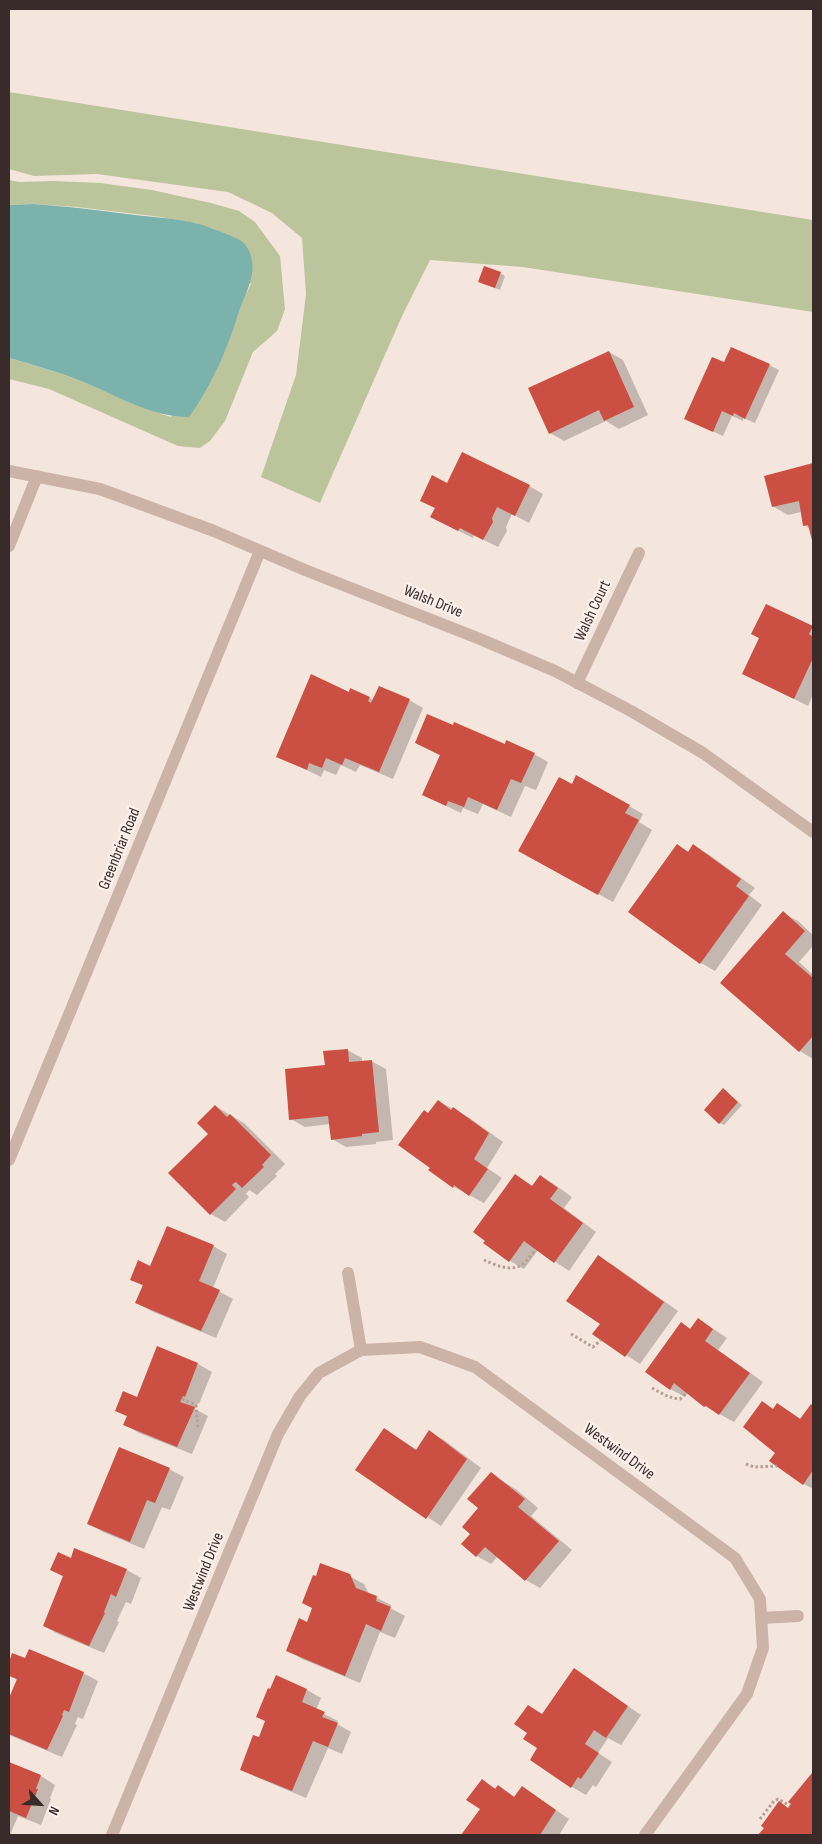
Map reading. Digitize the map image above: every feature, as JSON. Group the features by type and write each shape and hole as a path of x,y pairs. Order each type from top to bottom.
{"street":[{"name":"Walsh Drive","path":"9,471 100,489 214,532 487,642 577,683 630,711 702,753 813,832"},
{"path":"9,546 37,476"},
{"name":"Greenbriar Road","path":"9,1160 260,551"},
{"name":"Walsh Court","path":"577,683 639,553"},
{"path":"348,1274 361,1350"},
{"name":"Westwind Drive","path":"112,1835 278,1434 300,1396 319,1373 361,1350 420,1347 475,1367 735,1558 760,1599 763,1648 747,1694 645,1835"},
{"path":"761,1618 798,1616"}],"path":[{"path":"484,1260 497,1266 518,1267 524,1264 536,1250"},
{"path":"571,1334 593,1347 601,1340"},
{"path":"652,1388 666,1396 680,1399 687,1392"},
{"path":"182,1399 196,1406 198,1429"},
{"path":"746,1464 754,1467 777,1466"},
{"path":"760,1819 774,1801 778,1799 790,1806"}],"green space":[{"path":"9,92 813,220 813,312 523,267 430,260 402,316 320,503 261,477 296,375 306,294 302,238 272,213 228,192 97,174 34,176 9,169"},
{"path":"9,180 19,182 100,183 152,190 239,211 255,222 280,256 285,309 277,331 253,352 225,421 210,441 200,448 178,446 49,389 9,379 9,358 76,379 171,417 242,302 251,284 199,224 161,217 77,207 33,204 9,205"}],"water":[{"path":"33,204 169,218 205,226 234,237 246,246 252,266 250,282 218,368 189,417 162,414 149,410 77,379 9,358 9,205"}],"building":[{"path":"484,266 501,272 495,288 478,282"},
{"path":"731,347 770,364 745,419 734,413 733,416 722,411 713,432 684,419 712,357 724,362"},
{"path":"609,351 634,407 604,421 599,410 549,434 528,388"},
{"path":"462,452 530,485 515,516 497,507 492,518 493,522 483,540 460,528 458,531 430,517 435,508 420,501 432,475 447,483"},
{"path":"813,463 813,544 808,525 803,526 799,501 772,507 764,476"},
{"path":"766,604 813,626 809,634 813,637 813,658 794,699 742,674 759,638 751,634"},
{"path":"311,674 349,692 350,688 370,697 368,701 371,703 379,686 410,699 379,772 345,758 342,765 326,758 322,768 309,763 307,770 276,757"},
{"path":"427,714 453,725 454,722 505,744 506,740 535,753 521,783 511,779 497,810 468,797 464,807 448,801 446,806 422,795 440,755 415,743"},
{"path":"576,775 630,805 625,813 639,820 598,895 518,851 559,777 572,784"},
{"path":"677,844 688,852 693,844 741,879 736,886 749,896 700,964 628,912"},
{"path":"783,911 805,931 785,954 813,978 813,1036 799,1052 720,983"},
{"path":"348,1049 349,1062 372,1060 379,1132 331,1140 328,1116 289,1120 285,1069 325,1065 323,1051"},
{"path":"723,1088 738,1102 719,1124 704,1110"},
{"path":"438,1100 451,1110 453,1107 489,1133 474,1159 488,1169 469,1196 454,1185 453,1188 428,1170 430,1168 398,1145 424,1110 428,1113"},
{"path":"215,1105 227,1117 230,1114 271,1155 262,1165 264,1167 242,1188 236,1182 234,1183 232,1185 236,1189 210,1215 168,1173 208,1134 197,1123"},
{"path":"515,1174 532,1186 540,1175 558,1188 550,1199 583,1223 554,1263 524,1241 509,1262 483,1243 485,1241 473,1232"},
{"path":"167,1226 214,1245 199,1281 220,1290 201,1331 135,1303 143,1285 130,1280 138,1260 150,1266"},
{"path":"598,1255 664,1302 625,1357 592,1334 600,1324 566,1301"},
{"path":"698,1318 713,1329 705,1341 750,1373 719,1415 706,1406 704,1407 674,1383 670,1390 645,1372 681,1322 690,1329"},
{"path":"157,1346 198,1363 185,1397 183,1396 180,1402 195,1407 177,1447 123,1425 127,1416 115,1411 123,1391 137,1397"},
{"path":"762,1401 773,1409 777,1403 800,1419 811,1404 813,1406 813,1470 803,1485 769,1461 775,1453 743,1427"},
{"path":"384,1428 416,1450 429,1430 467,1459 426,1519 355,1470"},
{"path":"119,1447 170,1468 155,1503 147,1500 130,1542 87,1524"},
{"path":"491,1472 525,1499 518,1507 559,1541 525,1581 485,1547 476,1557 461,1544 470,1534 462,1527 478,1508 467,1499"},
{"path":"74,1548 127,1569 116,1597 111,1594 105,1613 89,1646 43,1626 63,1576 50,1570 58,1552 71,1558"},
{"path":"320,1563 350,1574 356,1588 377,1596 376,1601 391,1607 381,1631 366,1624 345,1676 286,1651 299,1618 307,1622 312,1608 302,1603 313,1575 316,1576"},
{"path":"29,1649 84,1672 69,1712 64,1710 47,1750 9,1734 9,1698 17,1679 9,1676 9,1662 12,1653 25,1658"},
{"path":"574,1668 628,1706 606,1738 594,1730 585,1744 599,1753 581,1779 578,1777 571,1788 530,1760 537,1748 523,1739 527,1733 514,1724 528,1705 542,1714"},
{"path":"276,1675 307,1689 302,1702 325,1712 322,1717 338,1723 328,1747 313,1741 292,1791 240,1770 253,1735 259,1737 265,1721 256,1717 268,1688 270,1689"},
{"path":"9,1762 41,1775 36,1789 38,1789 26,1818 9,1811"},
{"path":"812,1773 813,1835 758,1835 764,1828 761,1826 779,1801 788,1808 791,1804 788,1802"},
{"path":"482,1779 495,1789 498,1785 514,1797 522,1786 556,1810 540,1835 461,1835 480,1809 466,1800"}]}
